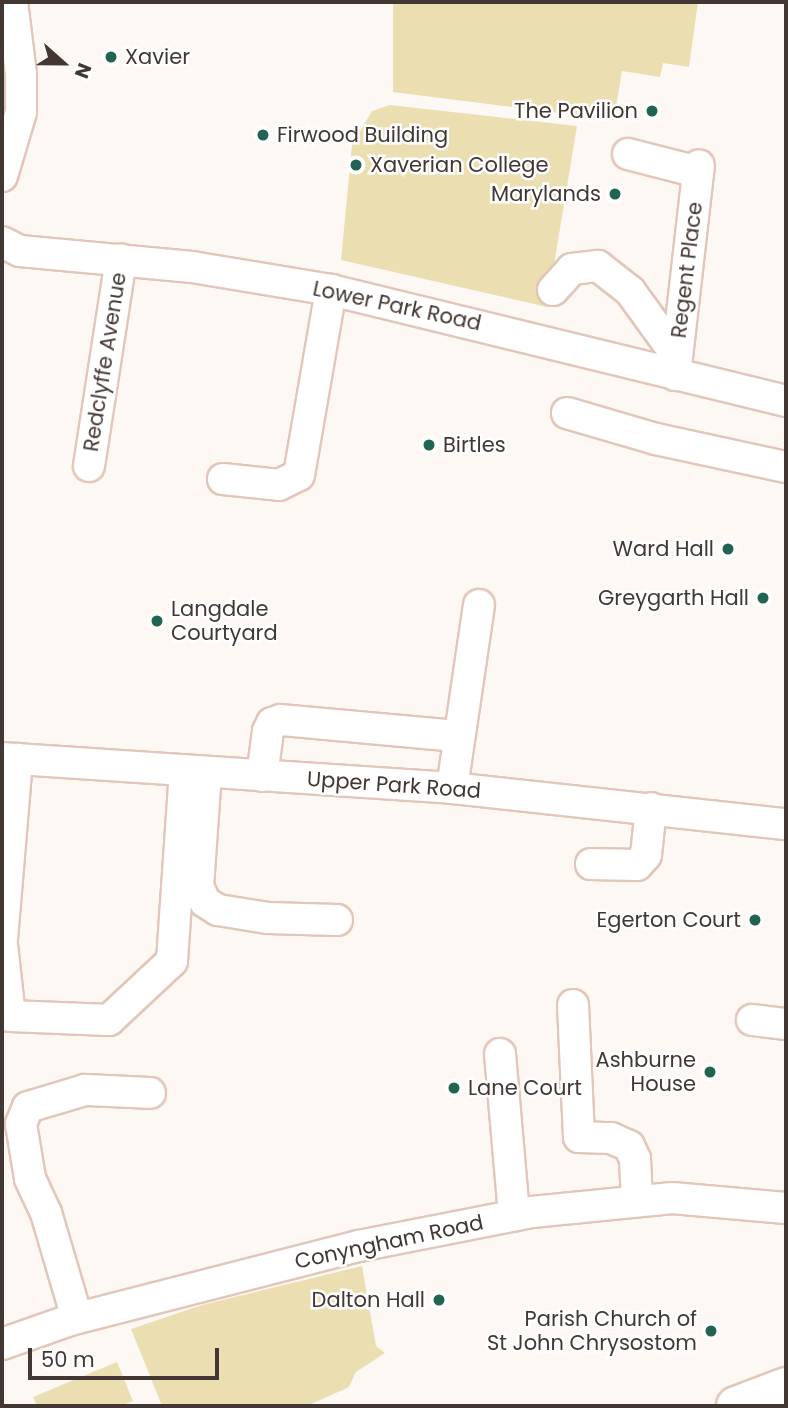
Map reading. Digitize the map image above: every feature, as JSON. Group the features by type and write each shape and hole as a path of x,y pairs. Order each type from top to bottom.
{"highway":[{"path":"736,1406 786,1387"}],"street":[{"path":"2,176 20,112 21,74 12,2"},
{"name":"Regent Place","path":"628,154 699,169 676,365"},
{"name":"Lower Park Road","path":"2,242 20,251 121,259 331,290 676,365 786,401"},
{"name":"Redclyffe Avenue","path":"89,466 121,259"},
{"path":"553,290 572,269 598,266 630,291 676,365"},
{"path":"223,479 279,485 299,475 331,290"},
{"path":"566,413 656,439 786,467"},
{"path":"452,788 479,605"},
{"path":"261,776 268,731 272,723 281,720 458,736"},
{"path":"2,939 9,758"},
{"name":"Upper Park Road","path":"9,758 452,788 786,824"},
{"path":"195,771 198,886 205,902 218,910 268,918 337,920"},
{"path":"2,945 10,1016 109,1020 172,961 195,771"},
{"path":"591,864 637,865 646,855 650,808"},
{"path":"573,1005 579,1137 611,1138 629,1146 635,1159 637,1201"},
{"path":"751,1020 786,1024"},
{"path":"500,1054 514,1215"},
{"path":"76,1318 46,1213 30,1178 21,1124 28,1107 85,1090 150,1093"},
{"name":"Conyngham Road","path":"2,1344 76,1318 384,1239 514,1215 673,1198 786,1208"}],"shaded area":[{"path":"393,2 698,2 689,67 663,63 660,77 622,71 614,120 393,92"},
{"path":"390,105 577,126 547,307 341,260 352,145 372,111"},
{"path":"362,1266 376,1346 385,1353 356,1372 349,1387 307,1406 162,1406 131,1329 202,1305"},
{"path":"117,1362 133,1401 120,1406 37,1406 33,1397"}],"place":[{"name":"Xavier","path":"111,57"},
{"name":"The Pavilion","path":"652,111"},
{"name":"Firwood Building","path":"263,135"},
{"name":"Xaverian College","path":"356,165"},
{"name":"Marylands","path":"615,194"},
{"name":"Birtles","path":"429,445"},
{"name":"Ward Hall","path":"728,549"},
{"name":"Greygarth Hall","path":"763,598"},
{"name":"Langdale Courtyard","path":"157,621"},
{"name":"Egerton Court","path":"755,920"},
{"name":"Ashburne House","path":"710,1072"},
{"name":"Lane Court","path":"454,1088"},
{"name":"Dalton Hall","path":"439,1300"},
{"name":"Parish Church of St John Chrysostom","path":"711,1331"}]}
